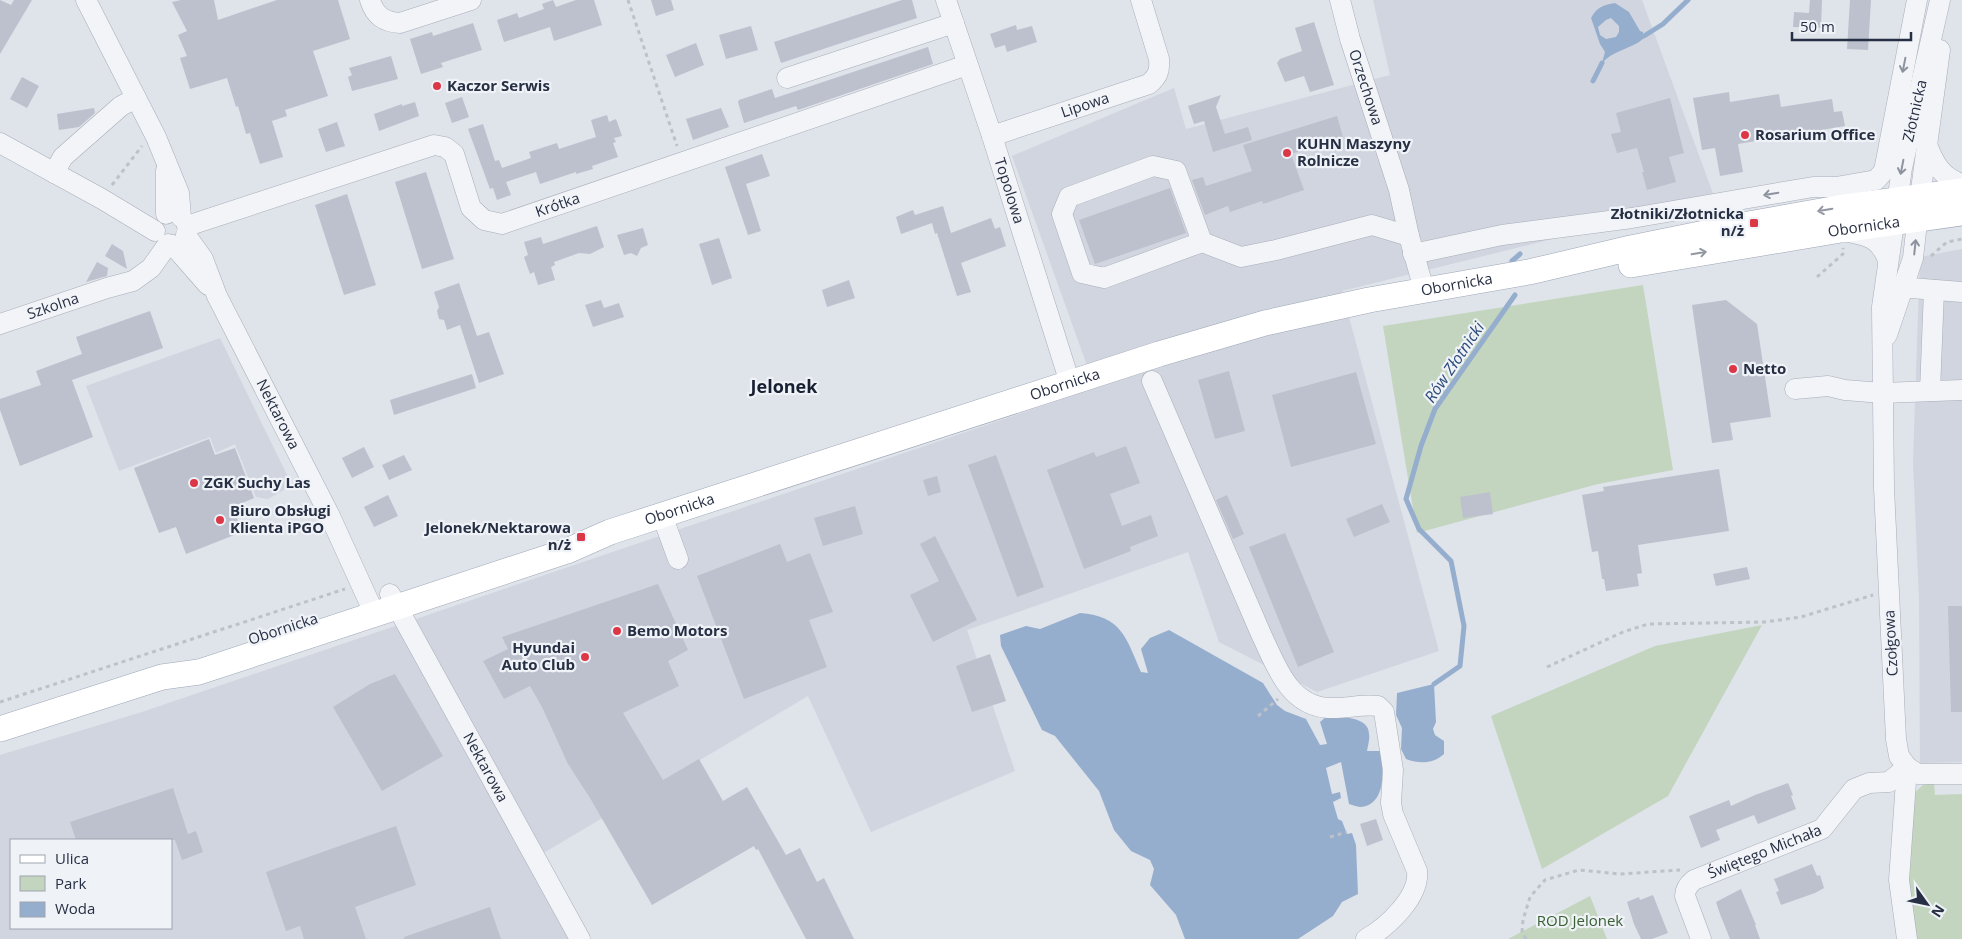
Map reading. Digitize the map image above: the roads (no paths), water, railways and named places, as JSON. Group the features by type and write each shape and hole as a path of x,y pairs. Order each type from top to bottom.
{"main road":[{"name":"Obornicka","path":"1529,272 1626,266 1842,237 1901,209 1962,191"},
{"name":"Obornicka","path":"0,729 162,677 198,672 383,604 567,551 610,532 662,515 1070,383 1266,323 1424,290 1529,272 1631,248 1764,222 1901,209 1962,213"}],"street":[{"path":"86,0 167,163 170,230"},
{"path":"370,0 378,16 388,23 400,23 471,0"},
{"name":"Topolowa","path":"946,0 992,136 1070,383"},
{"name":"Lipowa","path":"992,136 1149,84 1158,76 1159,59 1141,0"},
{"name":"Orzechowa","path":"1340,0 1350,39 1400,190 1411,245 1424,290"},
{"path":"1202,242 1176,171 1153,166 1069,197 1062,214 1082,273 1104,278 1202,242 1241,257 1276,250 1372,225 1411,245 1632,218 1813,187 1836,187 1874,182 1882,176 1917,0"},
{"path":"1901,209 1928,147 1937,1"},
{"name":"Złotnicka","path":"1901,209 1902,168 1937,1"},
{"path":"786,78 954,23"},
{"name":"Krótka","path":"170,230 434,145 445,147 454,154 471,208 484,220 502,224 968,64"},
{"path":"54,173 63,157 120,106 136,98"},
{"path":"0,143 54,173 105,194 170,230"},
{"path":"1928,147 1935,164 1943,173 1962,184"},
{"name":"Czołgowa","path":"1901,209 1888,260 1882,306 1884,343 1882,393 1888,590 1896,739 1899,756 1907,767 1899,880 1907,939"},
{"name":"Czołgowa","path":"1884,343 1913,258 1901,209"},
{"path":"1631,248 1632,218"},
{"name":"Szkolna","path":"0,324 133,281 151,268 170,230"},
{"name":"Nektarowa","path":"170,230 203,259 217,296 329,514 580,939"},
{"path":"1842,237 1863,235 1879,243 1884,248 1888,260"},
{"path":"1905,284 1912,288 1962,292"},
{"path":"1930,391 1934,290"},
{"path":"1152,381 1261,634 1293,693 1313,706 1353,708 1367,704 1378,706 1384,712 1393,770 1391,803 1393,814 1417,871 1418,881 1414,891 1388,924 1366,939"},
{"path":"1795,389 1828,386 1845,390 1882,393 1962,390"},
{"path":"662,515 678,559"},
{"path":"1907,767 1918,774 1962,774"},
{"name":"Świętego Michała","path":"1701,939 1685,896 1689,884 1694,880 1822,829 1854,789 1869,783 1889,782 1907,767"}],"water":[{"path":"1615,3 1629,12 1640,31 1643,32 1643,39 1602,63 1605,52 1600,44 1591,18 1598,9","holes":["1611,18 1619,26 1619,32 1616,37 1606,39 1600,35 1598,27 1606,20"]},
{"path":"1080,613 1094,615 1114,624 1126,639 1141,672 1148,673 1141,649 1150,638 1169,630 1263,683 1277,705 1285,711 1306,719 1320,745 1327,744 1320,722 1327,716 1353,719 1368,728 1369,740 1367,751 1381,751 1381,785 1375,800 1361,807 1349,804 1341,762 1326,768 1332,794 1340,792 1341,798 1333,802 1338,819 1342,821 1347,834 1352,833 1356,845 1358,894 1342,902 1333,916 1298,939 1185,939 1176,915 1150,885 1154,869 1150,860 1131,851 1114,830 1099,791 1055,736 1042,730 1001,646 1000,635 1026,626 1040,629"},
{"path":"1434,684 1436,722 1433,729 1435,735 1444,741 1444,754 1435,760 1426,762 1406,759 1401,749 1402,728 1396,715 1397,693"}],"waterway":[{"name":"Rów Złotnicki","path":"1644,36 1663,24 1688,0"},
{"name":"Rów Złotnicki","path":"1593,81 1602,63"},
{"name":"Rów Złotnicki","path":"1512,261 1520,254"},
{"name":"Rów Złotnicki","path":"1434,684 1460,666 1464,626 1451,561 1419,529 1406,499 1421,446 1435,409 1515,295"}],"place":[{"name":"Kaczor Serwis","path":"437,86"},
{"name":"Rosarium Office","path":"1745,135"},
{"name":"KUHN Maszyny Rolnicze","path":"1287,153"},
{"name":"Złotniki/Złotnicka n/ż","path":"1754,223"},
{"name":"Netto","path":"1733,369"},
{"name":"ZGK Suchy Las","path":"194,483"},
{"name":"Biuro Obsługi Klienta iPGO","path":"220,520"},
{"name":"Jelonek/Nektarowa n/ż","path":"581,537"},
{"name":"Bemo Motors","path":"617,631"},
{"name":"Hyundai Auto Club","path":"585,657"}],"district":[{"name":"Jelonek","path":"784,387"}],"park label":[{"name":"ROD Jelonek","path":"1580,921"}]}
